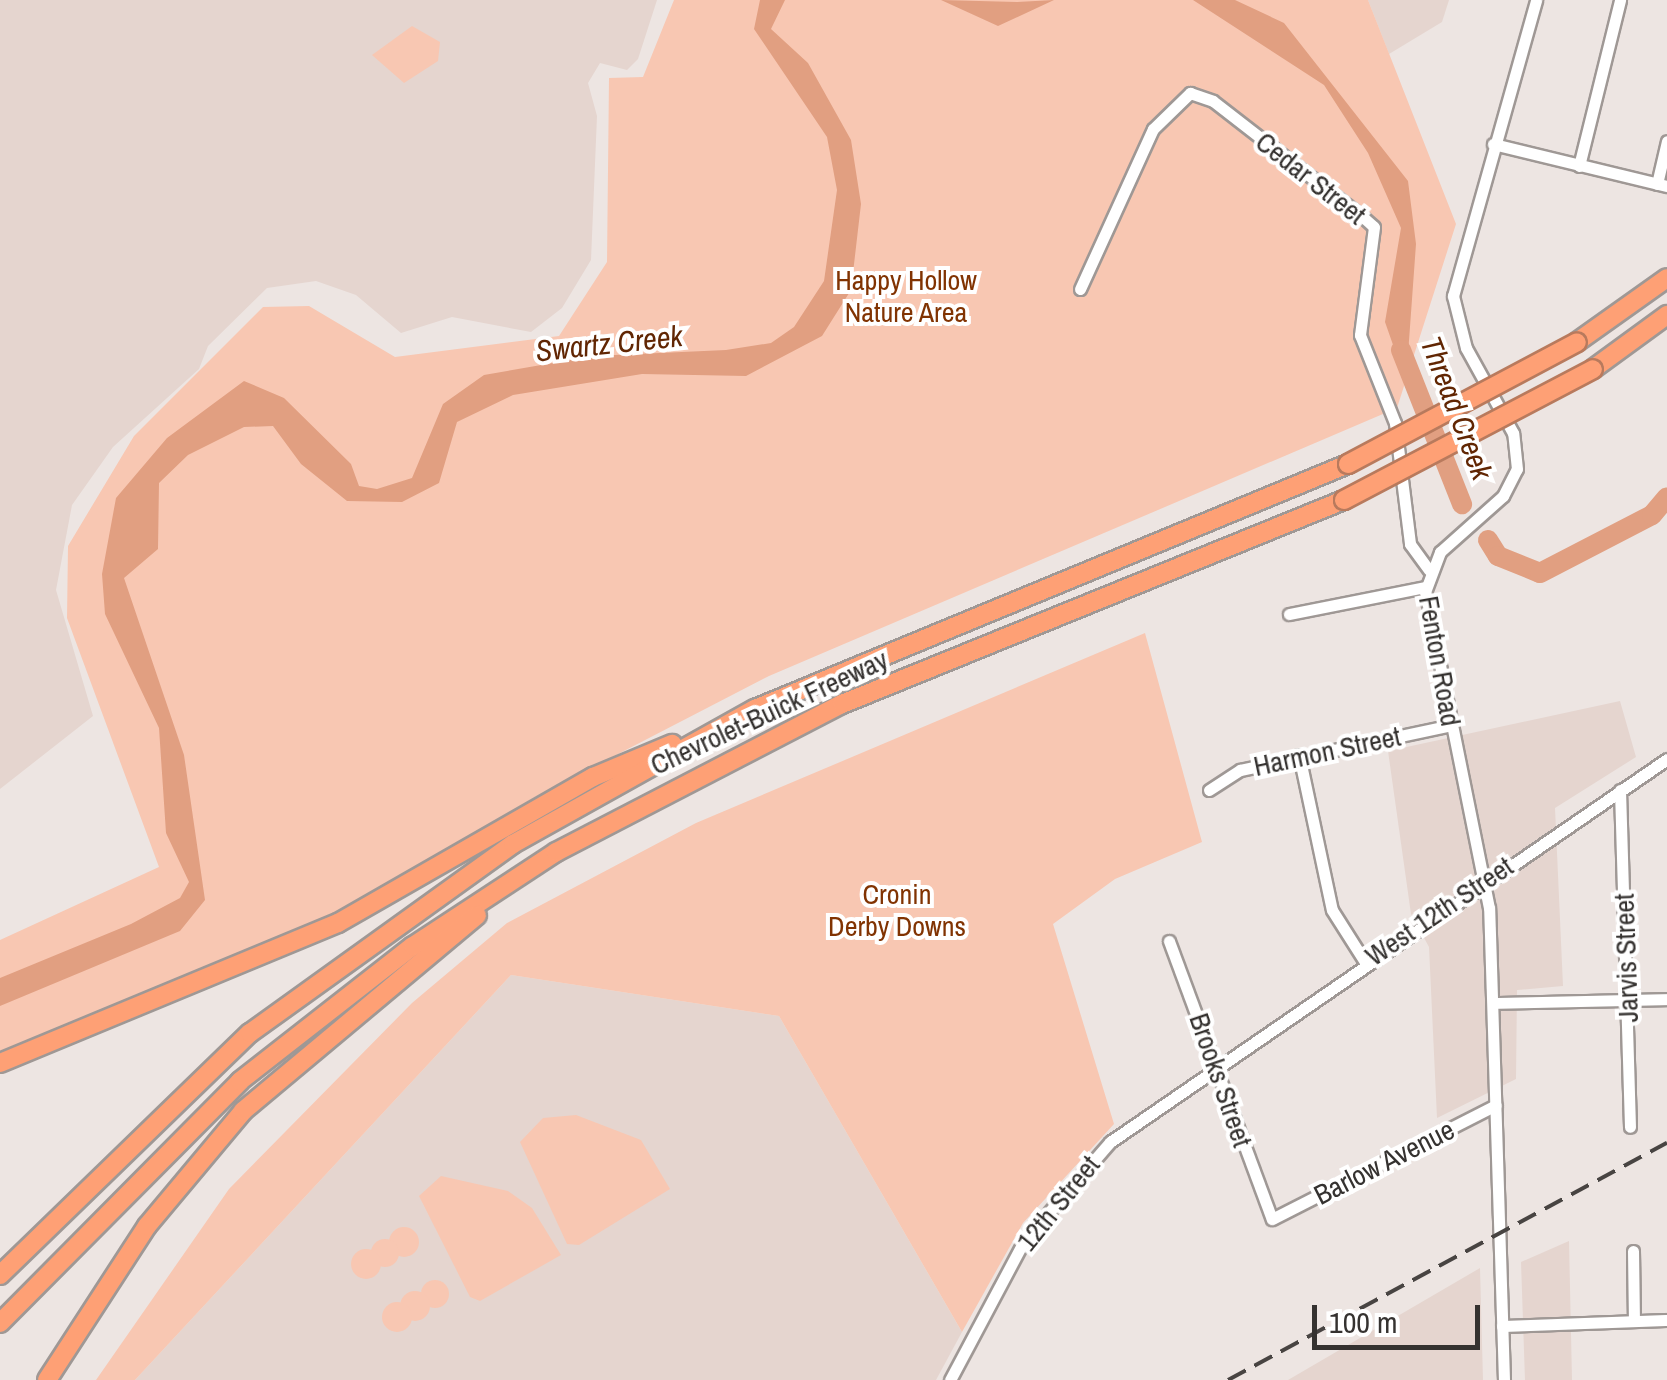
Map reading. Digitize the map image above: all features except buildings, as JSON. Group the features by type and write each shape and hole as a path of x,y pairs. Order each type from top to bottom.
{"highway":[{"name":"Chevrolet-Buick Freeway","path":"0,1275 152,1120 334,966 463,874 755,709 1348,464 1577,342 1667,278"},
{"name":"Chevrolet-Buick Freeway","path":"0,1323 240,1082 413,946 556,852 842,704 1344,500 1592,369 1667,315"},
{"path":"0,1063 338,923 593,777 755,709"},
{"path":"47,1380 146,1226 268,1085 556,852"}],"street":[{"name":"Fenton Road","path":"1504,1380 1493,1003 1485,879 1425,587 1430,570 1508,490 1518,463 1453,304 1493,144 1536,0"},
{"path":"1578,166 1620,0"},
{"name":"Cedar Street","path":"1080,290 1153,128 1190,93 1213,101 1364,218 1374,227 1360,334 1395,423 1412,548 1430,570"},
{"path":"1493,144 1662,185 1667,141"},
{"path":"1289,614 1425,587"},
{"name":"Harmon Street","path":"1209,790 1240,770 1451,725"},
{"path":"1299,756 1332,910 1365,962"},
{"name":"West 12th Street","path":"1214,1066 1667,759"},
{"name":"Jarvis Street","path":"1620,790 1630,1127"},
{"name":"Brooks Street","path":"1169,940 1272,1219"},
{"path":"1493,1003 1667,1000"},
{"name":"12th Street","path":"950,1380 1003,1275 1063,1190 1129,1126 1214,1066"},
{"name":"Barlow Avenue","path":"1272,1219 1496,1105"},
{"path":"1633,1252 1634,1320"},
{"path":"1502,1326 1667,1320"}],"shaded area":[{"path":"0,0 657,0 638,59 627,70 600,63 588,83 597,116 591,260 562,308 531,332 452,317 401,333 356,295 316,281 267,288 208,346 199,369 113,447 72,505 56,590 93,716 0,789"},
{"path":"760,0 785,0 771,29 808,63 851,140 861,204 851,290 822,336 746,376 642,374 513,395 457,422 439,483 402,502 347,501 301,464 273,426 244,427 188,455 159,483 158,549 124,578 184,755 205,900 180,931 0,1006 0,978 131,924 180,898 189,882 166,833 159,728 105,614 102,574 116,498 167,438 244,381 284,398 351,464 359,486 377,489 412,478 443,404 484,375 593,356 726,350 771,343 794,327 824,281 837,190 827,137 754,29"},
{"path":"941,0 1017,2 1054,0 998,26"},
{"path":"1193,0 1235,0 1284,23 1408,181 1416,244 1406,382 1385,322 1401,228 1368,153 1324,85"},
{"path":"1368,0 1449,0 1442,22 1389,54"},
{"path":"1620,701 1636,757 1555,808 1563,986 1517,990 1516,1079 1437,1118 1429,947 1411,914 1388,751"},
{"path":"511,975 779,1016 962,1332 936,1380 135,1380"},
{"path":"1569,1241 1572,1380 1525,1380 1521,1262"},
{"path":"1480,1268 1483,1380 1288,1380"}],"green space":[{"name":"Happy Hollow Nature Area","path":"674,0 1368,0 1456,224 1397,408 769,676 535,797 333,916 0,1051 0,940 159,867 67,618 68,546 134,436 263,307 309,306 395,357 559,336 607,262 609,78 643,77"},
{"path":"412,26 440,42 438,61 404,83 372,55"},
{"name":"Cronin Derby Downs","path":"1145,633 1202,842 1115,879 1053,924 1114,1124 1023,1223 962,1332 779,1016 511,975 135,1380 96,1380 229,1189 412,1003 507,923 696,823"},
{"path":"576,1115 641,1140 670,1189 579,1245 567,1244 520,1142 543,1118"},
{"path":"441,1176 508,1191 532,1208 561,1255 480,1301 470,1297 419,1196"},
{"path":"404,1227 414,1232 419,1242 414,1252 404,1257 394,1252 389,1242 394,1232"},
{"path":"385,1239 395,1243 399,1253 395,1263 385,1267 375,1263 371,1253 375,1243"},
{"path":"366,1249 376,1254 381,1264 376,1274 366,1279 356,1274 351,1264 356,1254"},
{"path":"435,1280 445,1284 449,1294 445,1304 435,1308 425,1304 421,1294 425,1284"},
{"path":"415,1291 425,1296 430,1306 425,1316 415,1321 405,1316 400,1306 405,1296"},
{"path":"397,1302 407,1307 412,1317 407,1327 397,1332 387,1327 382,1317 387,1307"}],"waterway":[{"name":"Thread Creek","path":"1401,350 1462,504"},
{"name":"Thread Creek","path":"1488,540 1498,556 1540,573 1652,515 1667,497"}],"railway":[{"path":"1228,1380 1667,1143"}],"water label":[{"name":"Swartz Creek","path":"609,343"}]}
